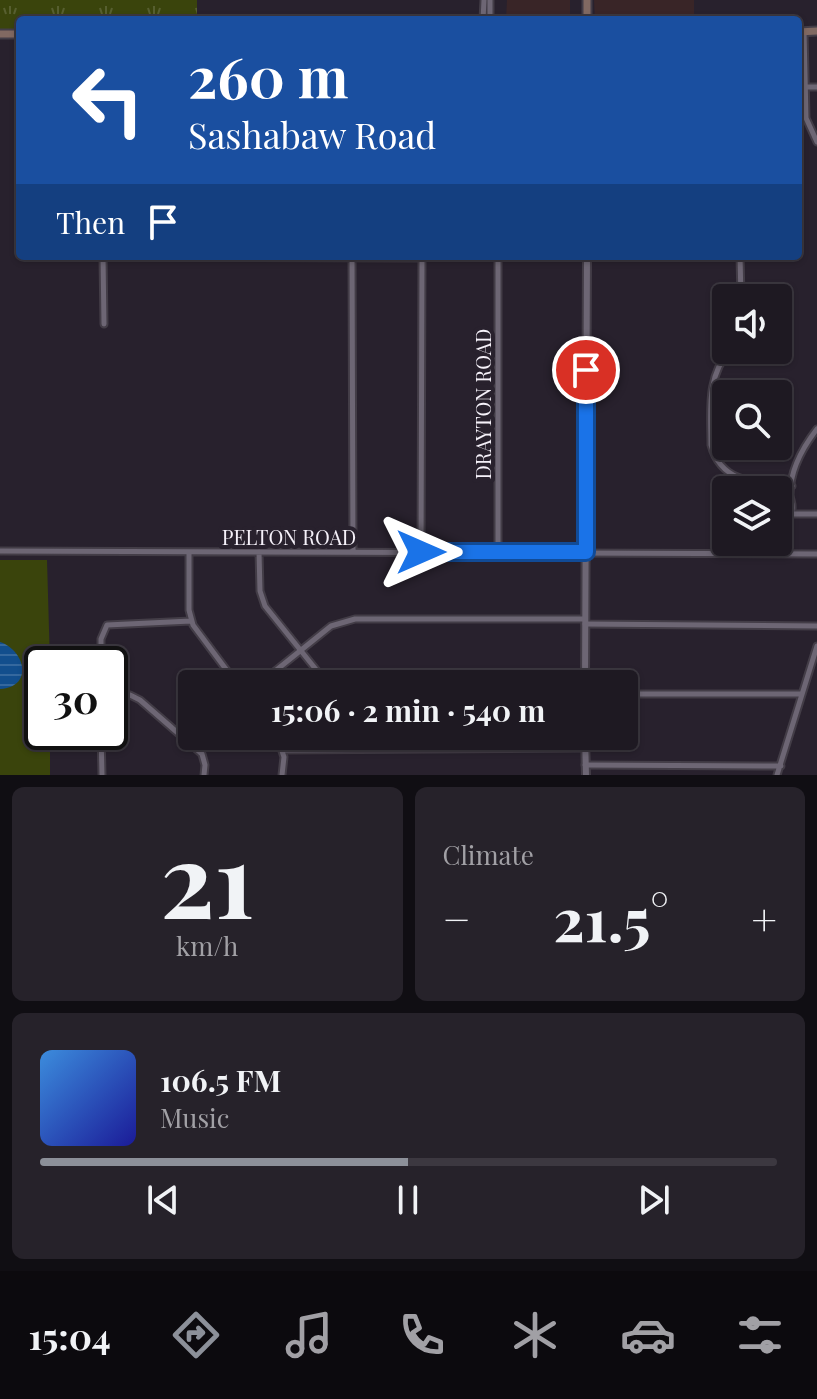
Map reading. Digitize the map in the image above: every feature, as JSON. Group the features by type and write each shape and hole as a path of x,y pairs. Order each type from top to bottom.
{"street":[{"path":"802,93 806,118 817,142"},
{"path":"103,260 104,324"},
{"path":"352,260 353,551"},
{"path":"421,552 422,260"},
{"name":"DRAYTON ROAD","path":"498,260 498,552"},
{"path":"585,670 587,260"},
{"path":"740,260 741,284"},
{"path":"719,364 712,382 711,445 723,469 733,476"},
{"path":"792,510 792,486 798,460 817,429"},
{"path":"792,514 817,514"},
{"name":"PELTON ROAD","path":"0,551 817,554"},
{"path":"189,552 191,621 226,670"},
{"path":"259,552 262,600 316,670"},
{"path":"276,670 331,626 355,619 817,626"},
{"path":"102,646 103,631 107,625 191,621"},
{"path":"777,775 817,646"},
{"path":"638,694 802,694"},
{"path":"128,695 140,700 202,754 204,775"},
{"path":"101,750 102,775"},
{"path":"282,775 283,750"},
{"path":"585,750 586,775"},
{"path":"585,765 781,766"}],"shaded area":[{"path":"507,0 570,0 570,16 506,16"},
{"path":"594,0 694,0 694,14 595,16"}],"green space":[{"path":"0,0 197,0 197,16 16,16 16,33 0,33"},
{"path":"0,560 47,560 49,646 24,646 24,750 50,750 50,775 0,775"}],"water":[{"path":"0,642 15,652 20,660 22,675 11,687 0,689"}],"route":[{"path":"421,552 586,552 586,370"}]}
